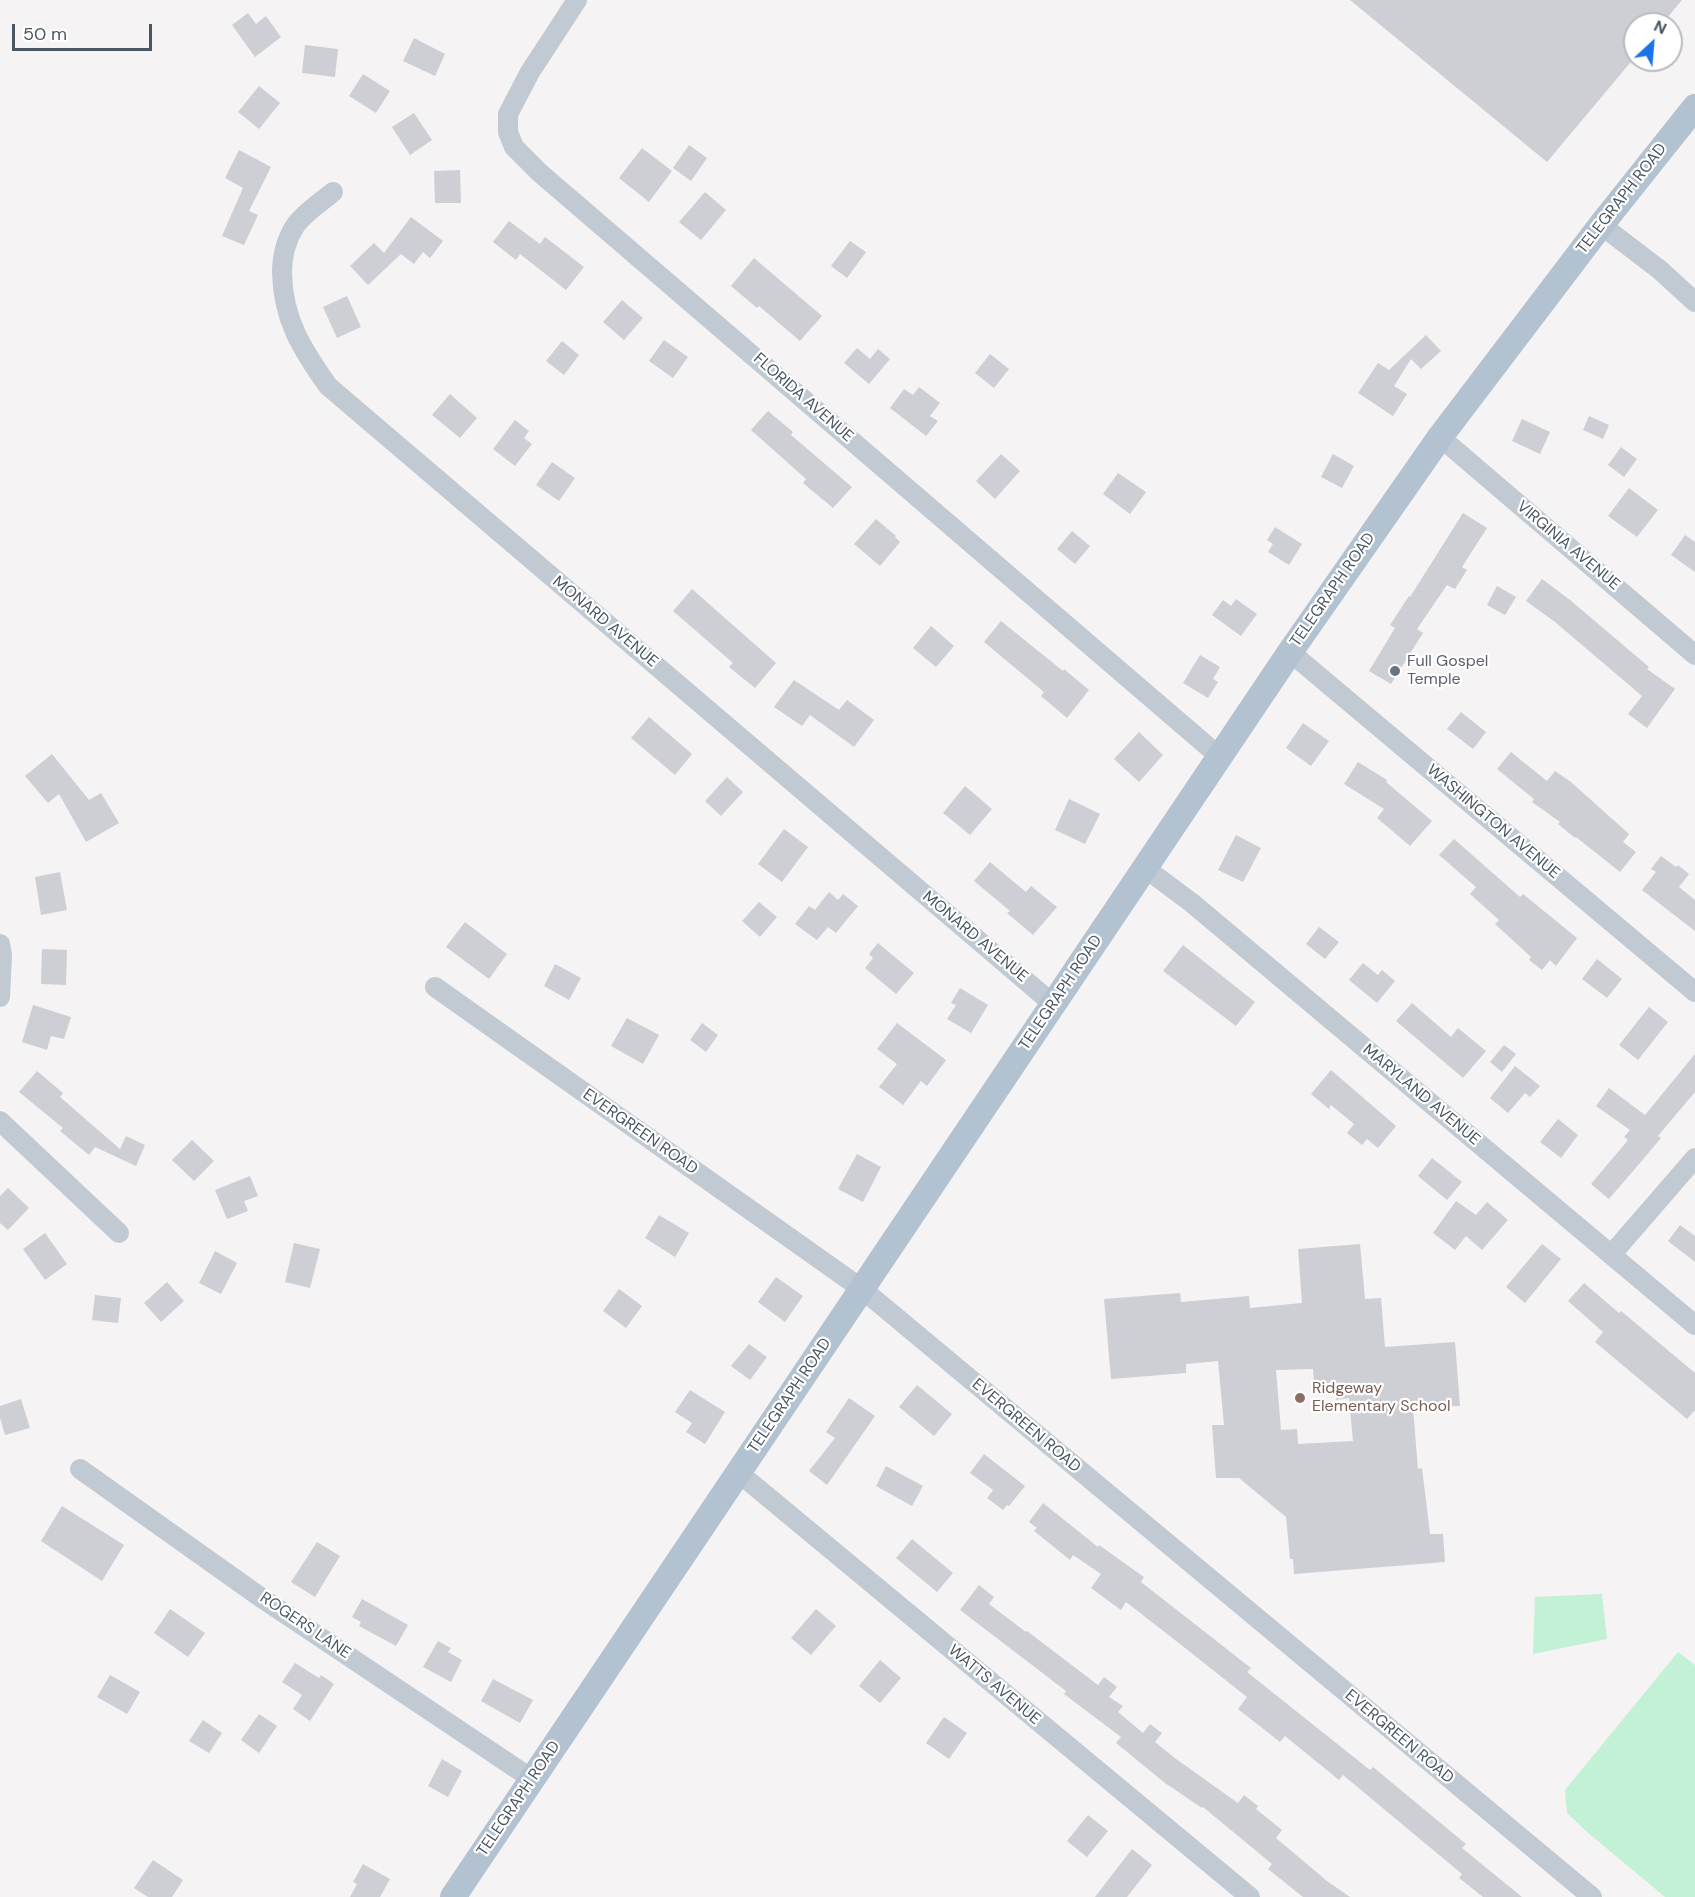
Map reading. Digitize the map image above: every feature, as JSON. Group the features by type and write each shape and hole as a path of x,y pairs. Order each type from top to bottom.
{"main road":[{"name":"TELEGRAPH ROAD","path":"453,1897 1290,652 1440,437 1601,225 1695,107"}],"street":[{"name":"FLORIDA AVENUE","path":"577,0 530,72 508,114 508,132 514,147 540,173 1220,757"},
{"name":"MONARD AVENUE","path":"333,192 297,223 286,242 282,265 282,295 292,328 307,356 328,386 1053,1004"},
{"path":"1601,225 1660,270 1695,302"},
{"name":"VIRGINIA AVENUE","path":"1440,437 1695,654"},
{"name":"WASHINGTON AVENUE","path":"1290,652 1695,992"},
{"name":"MARYLAND AVENUE","path":"1145,868 1192,903 1695,1325"},
{"path":"0,944 2,955 0,997"},
{"name":"EVERGREEN ROAD","path":"435,987 862,1289 1592,1897"},
{"path":"0,1121 119,1233"},
{"path":"1611,1255 1695,1158"},
{"name":"ROGERS LANE","path":"80,1469 263,1599 532,1779"},
{"name":"WATTS AVENUE","path":"739,1473 1250,1897"}],"green space":[{"path":"1602,1594 1607,1639 1533,1654 1535,1597"},
{"path":"1678,1652 1695,1665 1695,1897 1665,1897 1567,1813 1565,1790"}],"building":[{"path":"1350,0 1682,0 1672,12 1623,12 1623,71 1547,162"},
{"path":"248,13 256,24 266,16 281,37 255,57 232,25"},
{"path":"414,38 445,54 435,76 403,61"},
{"path":"305,45 338,49 335,77 302,73"},
{"path":"363,74 390,91 376,113 349,96"},
{"path":"259,86 280,103 259,129 238,112"},
{"path":"414,113 432,140 410,155 392,127"},
{"path":"689,145 707,158 691,181 673,168"},
{"path":"642,148 672,171 649,202 619,178"},
{"path":"239,150 271,167 249,211 258,215 244,245 222,236 243,188 225,178"},
{"path":"460,170 461,203 435,203 434,171"},
{"path":"705,192 726,210 701,240 679,222"},
{"path":"411,217 443,241 430,258 423,252 414,264 401,254 368,285 350,266 374,243 384,253"},
{"path":"509,221 540,244 545,237 584,267 566,290 520,254 516,260 493,242"},
{"path":"850,241 866,252 847,278 831,266"},
{"path":"754,258 822,316 800,341 759,306 757,308 731,286"},
{"path":"347,296 361,327 337,338 323,307"},
{"path":"622,300 643,318 624,340 603,322"},
{"path":"1426,335 1441,351 1421,369 1411,359 1394,386 1407,394 1393,416 1358,393 1378,363 1389,370"},
{"path":"664,340 688,357 673,378 649,361"},
{"path":"562,341 579,355 564,375 546,361"},
{"path":"857,348 870,359 878,349 890,359 869,384 844,363"},
{"path":"990,354 1009,369 994,388 975,373"},
{"path":"919,387 940,403 930,416 938,421 926,436 890,408 904,389 913,395"},
{"path":"450,394 477,418 460,438 432,415"},
{"path":"768,411 793,432 791,435 852,487 833,508 803,483 806,479 751,430"},
{"path":"1589,416 1609,425 1603,439 1583,430"},
{"path":"1522,419 1550,432 1540,454 1512,441"},
{"path":"515,420 529,431 524,438 532,444 515,466 493,449"},
{"path":"1621,447 1637,459 1624,477 1608,465"},
{"path":"1001,454 1020,471 995,499 976,481"},
{"path":"1333,454 1354,466 1342,488 1321,477"},
{"path":"552,462 575,478 559,501 536,485"},
{"path":"1118,473 1146,492 1130,514 1103,494"},
{"path":"1629,488 1658,510 1637,537 1608,516"},
{"path":"1463,513 1487,528 1462,567 1467,570 1455,589 1447,585 1417,629 1423,633 1391,684 1369,671 1395,628 1390,625"},
{"path":"876,519 900,542 880,566 854,544"},
{"path":"1275,527 1302,544 1289,565 1268,552 1273,544 1267,540"},
{"path":"1072,531 1090,546 1075,564 1057,549"},
{"path":"1685,535 1695,542 1695,572 1671,555"},
{"path":"1542,579 1649,667 1647,669 1675,689 1647,728 1628,714 1642,696 1555,622 1526,601"},
{"path":"1497,586 1516,597 1505,615 1487,605"},
{"path":"692,589 776,663 755,688 729,667 733,663 673,611"},
{"path":"1236,599 1257,614 1241,636 1212,615 1223,600 1231,606"},
{"path":"1001,621 1089,690 1067,718 1041,696 1044,692 984,642"},
{"path":"931,626 954,646 936,667 913,648"},
{"path":"1200,655 1220,667 1213,679 1218,682 1208,698 1183,683"},
{"path":"794,680 839,710 847,700 874,720 854,747 810,715 802,726 774,707"},
{"path":"1461,712 1486,732 1473,749 1447,729"},
{"path":"649,717 692,754 675,775 631,738"},
{"path":"1303,723 1329,741 1311,766 1286,748"},
{"path":"1139,732 1163,755 1139,782 1114,759"},
{"path":"1511,752 1547,781 1555,771 1571,782 1629,834 1623,842 1636,852 1620,872 1558,824 1560,822 1532,802 1534,799 1497,769"},
{"path":"52,754 89,800 101,793 119,823 86,842 59,794 48,803 25,776"},
{"path":"1358,762 1387,780 1386,782 1432,821 1410,846 1377,818 1384,809 1344,784"},
{"path":"727,777 743,792 721,816 705,801"},
{"path":"965,786 992,809 970,835 943,813"},
{"path":"1069,799 1100,814 1085,844 1055,830"},
{"path":"784,829 808,847 782,882 758,864"},
{"path":"1236,835 1261,848 1243,882 1218,870"},
{"path":"1454,839 1520,897 1523,894 1577,938 1556,966 1550,960 1542,970 1529,960 1531,957 1495,924 1499,920 1470,894 1476,887 1439,855"},
{"path":"1661,856 1689,874 1679,887 1695,900 1695,931 1642,890 1656,872 1651,869"},
{"path":"990,862 1026,892 1031,886 1057,907 1033,935 1007,913 1010,911 974,881"},
{"path":"60,872 67,910 41,915 35,877"},
{"path":"829,892 838,900 843,894 858,906 836,933 828,927 817,940 795,924 809,906 815,910"},
{"path":"759,902 777,917 760,937 742,921"},
{"path":"465,922 507,954 489,979 446,947"},
{"path":"1319,927 1339,942 1325,959 1306,944"},
{"path":"878,943 914,973 896,994 865,968 873,958 869,954"},
{"path":"1183,945 1255,1002 1236,1026 1163,971"},
{"path":"42,949 67,950 66,985 41,984"},
{"path":"1597,959 1622,979 1607,998 1582,979"},
{"path":"1363,963 1378,975 1382,970 1395,981 1377,1003 1349,980"},
{"path":"555,964 581,978 569,1000 544,986"},
{"path":"960,988 988,1005 971,1033 947,1019 956,1005 951,1003"},
{"path":"1412,1003 1451,1037 1458,1028 1486,1051 1463,1078 1396,1021"},
{"path":"33,1005 71,1017 64,1039 51,1036 47,1050 22,1042"},
{"path":"1649,1007 1668,1022 1638,1060 1619,1045"},
{"path":"627,1018 659,1035 643,1064 611,1046"},
{"path":"702,1023 718,1035 706,1052 690,1040"},
{"path":"897,1023 946,1060 927,1086 921,1081 903,1105 879,1087 897,1064 877,1049"},
{"path":"1504,1045 1516,1054 1502,1072 1490,1062"},
{"path":"1695,1054 1695,1092 1658,1136 1661,1138 1609,1199 1591,1184 1628,1140 1624,1137 1630,1130 1596,1106 1609,1088 1645,1115"},
{"path":"1515,1066 1540,1086 1530,1097 1525,1093 1508,1113 1490,1098"},
{"path":"1331,1070 1396,1126 1378,1148 1367,1139 1362,1145 1347,1133 1354,1124 1331,1105 1329,1109 1311,1094"},
{"path":"37,1071 63,1093 60,1097 120,1149 126,1136 145,1145 136,1166 95,1147 89,1155 60,1131 63,1128 19,1092"},
{"path":"1558,1119 1578,1135 1561,1158 1540,1142"},
{"path":"192,1140 214,1161 194,1181 172,1160"},
{"path":"857,1154 881,1167 863,1202 838,1189"},
{"path":"1432,1158 1462,1182 1447,1200 1418,1176"},
{"path":"250,1176 258,1196 244,1201 248,1211 227,1219 215,1190"},
{"path":"8,1188 29,1208 8,1230 0,1223 0,1196"},
{"path":"1456,1201 1476,1215 1487,1202 1508,1220 1482,1250 1466,1236 1455,1250 1433,1233"},
{"path":"659,1215 689,1233 675,1257 645,1238"},
{"path":"1680,1225 1695,1236 1695,1262 1668,1241"},
{"path":"45,1233 67,1264 45,1280 23,1249"},
{"path":"294,1243 320,1249 310,1288 285,1282"},
{"path":"1360,1244 1365,1299 1381,1298 1385,1347 1455,1342 1460,1406 1413,1408 1418,1469 1422,1468 1430,1534 1443,1534 1445,1562 1294,1574 1293,1559 1290,1559 1286,1517 1239,1478 1216,1478 1212,1425 1224,1425 1218,1361 1186,1364 1186,1373 1111,1379 1104,1299 1180,1293 1181,1302 1249,1296 1250,1308 1302,1303 1298,1249","holes":["1313,1369 1314,1382 1320,1382 1321,1395 1336,1394 1336,1400 1349,1398 1353,1441 1298,1444 1297,1429 1281,1430 1276,1370"]},
{"path":"1542,1244 1561,1259 1525,1303 1506,1287"},
{"path":"215,1251 237,1263 221,1294 199,1283"},
{"path":"776,1277 803,1296 785,1322 758,1302"},
{"path":"167,1282 184,1301 161,1322 144,1303"},
{"path":"1584,1283 1695,1373 1695,1410 1687,1419 1595,1342 1603,1332 1568,1301"},
{"path":"619,1289 642,1306 626,1328 603,1311"},
{"path":"95,1295 121,1298 118,1323 92,1320"},
{"path":"749,1344 767,1357 750,1380 731,1366"},
{"path":"917,1385 952,1414 934,1436 899,1407"},
{"path":"690,1390 725,1412 705,1444 686,1432 692,1423 675,1412"},
{"path":"849,1398 875,1416 827,1485 809,1471 835,1438 826,1432"},
{"path":"21,1399 30,1428 5,1435 0,1418 0,1406"},
{"path":"984,1454 1025,1486 1003,1510 987,1498 993,1490 970,1473"},
{"path":"886,1466 923,1486 912,1506 876,1486"},
{"path":"1043,1503 1098,1547 1099,1545 1144,1577 1141,1582 1251,1668 1247,1672 1370,1770 1373,1767 1466,1844 1462,1848 1522,1897 1483,1897 1459,1878 1462,1874 1343,1775 1339,1780 1285,1736 1280,1742 1238,1709 1247,1697 1126,1602 1121,1610 1091,1588 1101,1574 1073,1555 1070,1560 1034,1531 1037,1528 1029,1522"},
{"path":"62,1506 124,1545 102,1581 41,1541"},
{"path":"912,1539 953,1573 937,1592 896,1558"},
{"path":"317,1542 340,1556 315,1597 291,1582"},
{"path":"979,1585 994,1597 989,1604 1026,1632 1098,1685 1104,1677 1117,1687 1109,1697 1123,1706 1118,1712 1143,1733 1150,1724 1162,1733 1155,1742 1238,1803 1244,1795 1258,1806 1256,1809 1282,1830 1276,1838 1327,1881 1350,1897 1303,1897 1268,1869 1272,1864 1203,1807 1165,1783 1116,1743 1121,1737 1064,1694 1066,1691 960,1610"},
{"path":"362,1599 408,1625 396,1646 359,1626 361,1622 352,1617"},
{"path":"170,1609 205,1633 188,1657 154,1633"},
{"path":"816,1609 836,1626 811,1655 791,1638"},
{"path":"438,1641 451,1648 448,1652 462,1660 451,1682 423,1667"},
{"path":"880,1660 901,1678 880,1703 859,1686"},
{"path":"295,1663 319,1678 321,1675 334,1684 310,1721 293,1709 302,1695 282,1682"},
{"path":"110,1675 140,1692 127,1714 97,1697"},
{"path":"493,1679 533,1700 520,1723 481,1701"},
{"path":"259,1714 277,1726 259,1753 241,1740"},
{"path":"944,1717 967,1733 949,1759 926,1743"},
{"path":"203,1720 222,1733 209,1753 189,1741"},
{"path":"442,1759 462,1771 448,1797 428,1786"},
{"path":"1088,1815 1108,1831 1087,1857 1067,1841"},
{"path":"1132,1849 1152,1865 1127,1897 1095,1897"},
{"path":"153,1860 183,1880 172,1897 148,1897 134,1888"},
{"path":"363,1864 390,1879 380,1897 350,1897 357,1884 353,1882"}],"place":[{"name":"Full Gospel Temple","path":"1395,671"},
{"name":"Ridgeway Elementary School","path":"1300,1398"}]}
